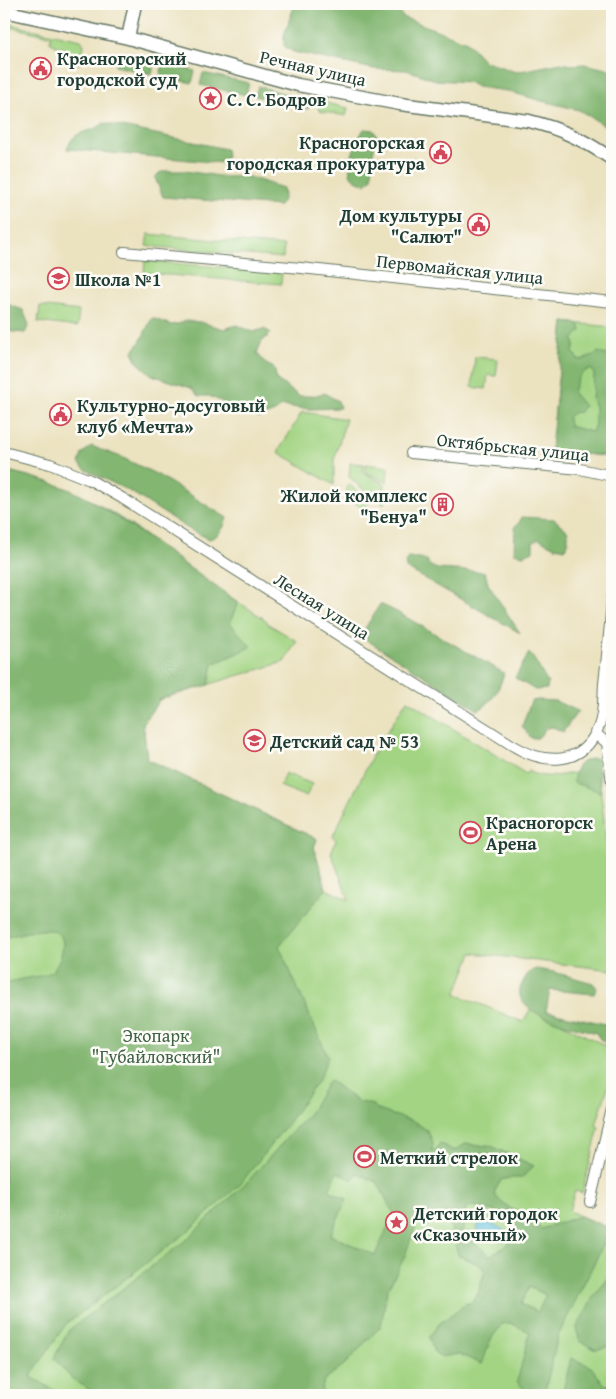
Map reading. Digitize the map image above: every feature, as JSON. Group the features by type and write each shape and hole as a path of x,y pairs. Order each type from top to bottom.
{"main road":[{"path":"128,38 135,4"},
{"name":"Речная улица","path":"4,10 128,38 298,85 363,98 522,120 548,126 579,138 612,159"}],"street":[{"name":"Первомайская улица","path":"124,252 301,268 612,302"},
{"name":"Лесная улица","path":"4,452 50,464 90,480 122,498 520,750 549,760 567,757 586,745 596,733"},
{"name":"Октябрьская улица","path":"411,453 580,469 612,476"},
{"path":"612,599 602,712 596,733 607,742 612,783"},
{"path":"590,1202 612,1109"}],"green space":[{"path":"295,4 393,4 403,17 467,42 484,61 516,72 561,63 612,68 612,130 579,110 507,91 477,87 468,82 436,80 406,70 374,69 293,52 284,46 284,35"},
{"path":"4,23 81,40 84,45 80,64 74,62 70,52 50,42 51,36 9,27 7,32 4,33"},
{"path":"118,53 155,61 152,74 115,66"},
{"path":"163,63 195,71 192,83 160,76"},
{"path":"203,73 249,83 246,95 200,85"},
{"path":"258,86 307,100 309,101 308,109 255,96"},
{"path":"321,102 348,108 346,116 319,111 318,105"},
{"path":"104,123 226,149 227,157 223,163 67,149 70,142 78,134"},
{"path":"364,129 373,130 377,136 373,153 372,178 366,184 353,178 350,173 355,146"},
{"path":"165,171 185,171 226,177 246,176 283,188 284,198 279,206 163,197 155,178 159,173"},
{"path":"148,234 284,246 283,258 146,246"},
{"path":"145,261 282,272 281,284 144,273"},
{"path":"4,303 23,310 29,325 25,333 4,331"},
{"path":"40,306 79,311 77,327 38,322"},
{"path":"152,318 171,325 186,321 200,322 224,329 237,325 253,332 264,329 271,333 261,343 257,353 266,364 274,368 277,380 299,396 312,396 324,393 338,401 340,408 308,409 282,406 275,412 259,418 209,396 198,396 191,388 152,375 136,361 133,351 140,342"},
{"path":"564,322 612,327 612,457 551,450"},
{"path":"564,322 579,324 581,330 573,340 575,344 573,352 578,360 583,360 599,352 605,355 612,352 612,457 551,450","holes":["589,369 593,371 592,399 595,407 595,424 592,432 569,426 568,417 575,412 579,413 584,406 573,393 578,379"]},
{"path":"475,357 498,359 496,376 488,375 486,389 472,387"},
{"path":"302,412 346,419 334,460 334,485 278,452"},
{"path":"91,446 121,457 158,475 227,518 223,528 219,534 209,539 187,528 131,492 84,469 79,463 82,454"},
{"path":"350,463 364,464 363,472 385,484 384,504 372,497 349,477"},
{"path":"366,464 388,467 387,482 365,472"},
{"path":"4,470 58,486 91,500 136,529 202,578 266,620 268,624 297,641 284,662 160,699 143,723 147,759 317,839 314,847 326,889 349,900 331,853 336,840 333,836 372,756 407,700 526,774 528,771 544,776 553,776 598,767 612,891 612,970 472,953 456,994 523,1022 531,1008 612,1049 612,1074 596,1125 599,1127 582,1193 575,1191 569,1211 611,1229 612,1226 612,1395 4,1395"},
{"name":"Экопарк \"Губайловский\"","path":"4,470 50,482 84,497 129,525 238,602 230,623 251,647 213,664 209,685 160,699 143,723 147,759 317,839 314,847 326,889 279,946 328,1057 319,1079 288,1123 241,1183 187,1232 66,1324 31,1377 63,1395 4,1395 4,984 51,972 59,960 63,943 60,935 54,931 44,930 4,938"},
{"path":"348,483 369,502 364,509 346,498"},
{"path":"522,517 554,519 568,531 568,543 565,549 555,547 539,539 533,542 533,551 524,555 514,553 515,526"},
{"path":"408,558 424,559 429,565 437,569 485,572 488,584 520,633 406,568 405,561"},
{"path":"380,604 504,673 498,690 491,700 478,710 362,637"},
{"path":"529,653 548,683 547,689 535,690 515,678"},
{"path":"531,701 555,701 578,711 563,732 553,727 546,728 538,738 531,738 522,726"},
{"path":"596,758 600,761 598,767 601,792 574,783 575,773 579,765 586,760"},
{"path":"285,773 312,784 306,797 280,786"},
{"path":"536,969 593,983 597,988 594,994 550,990 546,1011 612,1026 612,1047 600,1039 596,1033 548,1018 525,1005 520,996 521,986 529,973"},
{"name":"Детский городок «Сказочный»","path":"329,1080 357,1101 373,1105 378,1110 415,1122 428,1131 433,1143 432,1151 435,1151 440,1143 454,1151 467,1143 477,1146 489,1145 534,1166 522,1178 501,1180 494,1193 503,1204 530,1219 541,1229 580,1216 611,1229 558,1336 544,1395 531,1395 517,1382 530,1332 510,1323 502,1324 491,1339 482,1364 459,1354 441,1357 434,1352 429,1337 439,1324 465,1304 472,1302 477,1296 485,1271 480,1265 458,1255 446,1210 439,1216 422,1220 416,1225 404,1258 387,1291 381,1326 345,1364 324,1380 323,1395 98,1395 71,1378 54,1358 69,1330 186,1240 249,1180 310,1112","holes":["337,1172 353,1180 357,1173 377,1182 394,1214 375,1255 330,1235 347,1199 329,1190","474,1206 502,1214 511,1219 512,1234 509,1242 490,1256 463,1233 466,1207","529,1287 546,1295 538,1312 521,1304"]},
{"path":"612,1274 612,1345 596,1350 580,1341 576,1329 593,1297"},
{"path":"571,1358 590,1366 605,1385 612,1385 612,1395 562,1395"}],"water":[{"path":"482,1221 503,1229 508,1233 508,1238 505,1242 479,1233 477,1227"}],"place":[{"name":"Красногорский городской суд","path":"41,68"},
{"name":"С. С. Бодров","path":"211,99"},
{"name":"Красногорская городская прокуратура","path":"441,152"},
{"name":"Дом культуры \"Салют\"","path":"478,225"},
{"name":"Школа №1","path":"59,279"},
{"name":"Культурно-досуговый клуб «Мечта»","path":"61,415"},
{"name":"Жилой комплекс \"Бенуа\"","path":"443,505"},
{"name":"Детский сад № 53","path":"254,741"},
{"name":"Красногорск Арена","path":"470,832"},
{"name":"Меткий стрелок","path":"364,1157"},
{"name":"Детский городок «Сказочный»","path":"397,1223"}]}
